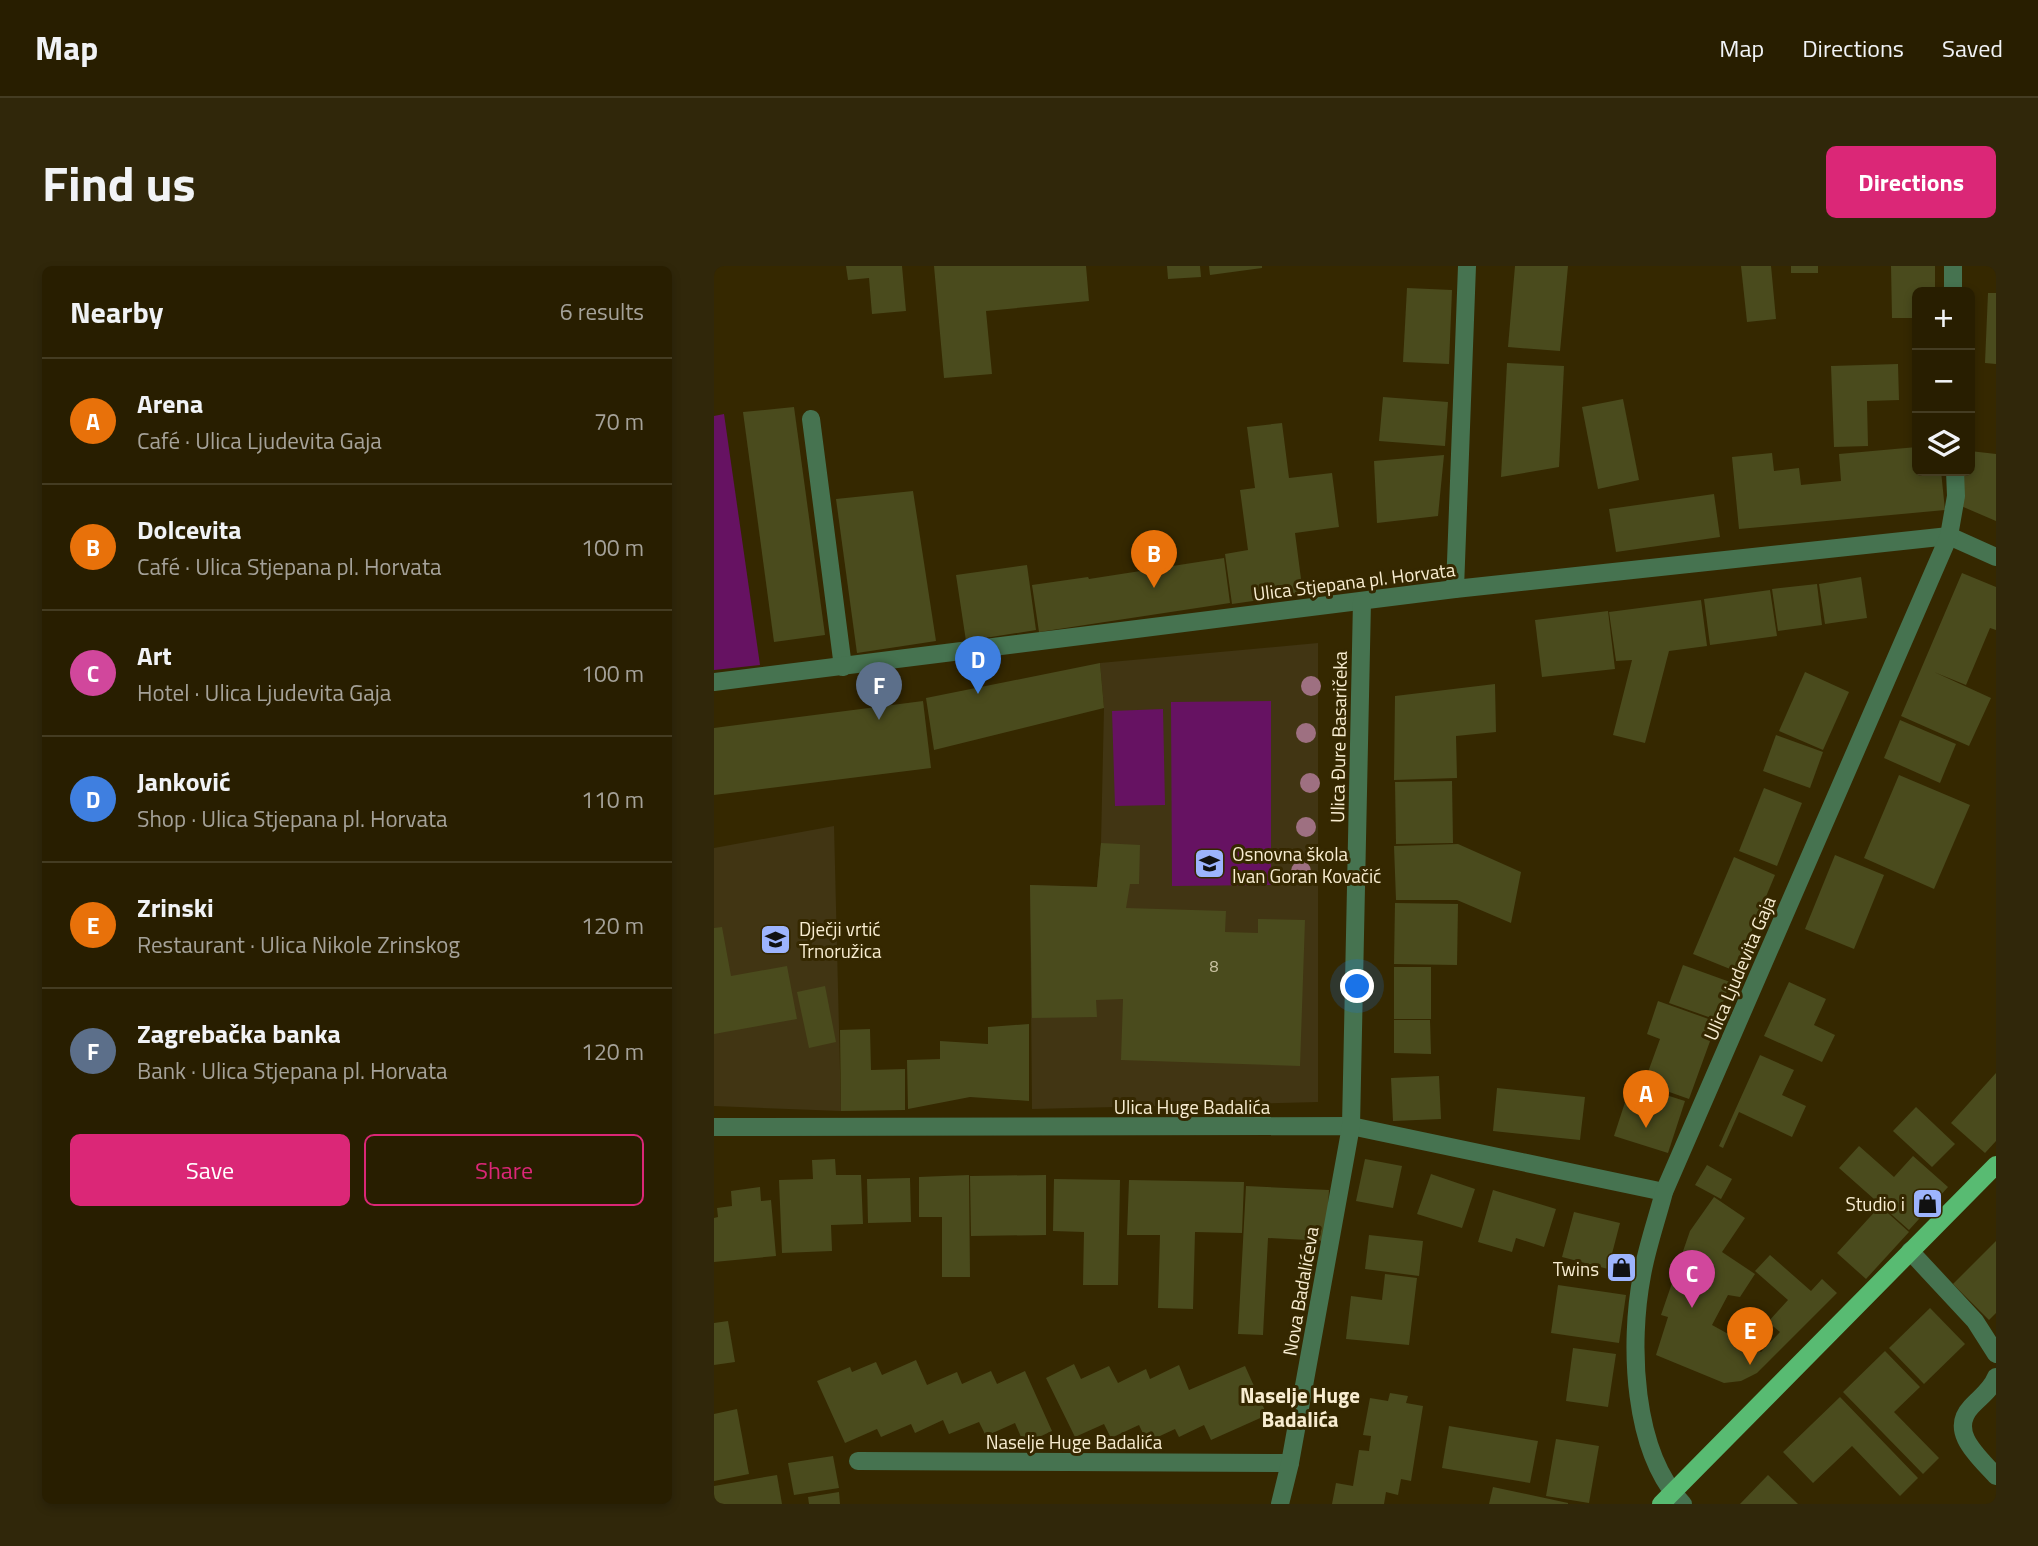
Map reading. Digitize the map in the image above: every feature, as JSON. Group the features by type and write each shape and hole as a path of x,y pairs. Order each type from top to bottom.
{"main road":[{"path":"1672,1500 1996,1165"}],"street":[{"path":"1455,589 1467,266"},
{"path":"1953,266 1953,287"},
{"path":"811,419 843,667"},
{"name":"Ulica Ljudevita Gaja","path":"1672,1500 1657,1469 1647,1436 1639,1394 1636,1345 1642,1273 1664,1192 1949,536 1956,496 1955,476"},
{"path":"1949,536 1996,557"},
{"name":"Ulica Stjepana pl. Horvata","path":"714,682 1455,589 1949,536"},
{"name":"Ulica Đure Basaričeka","path":"1351,1126 1362,601"},
{"name":"Ulica Huge Badalića","path":"714,1127 1351,1126 1664,1192"},
{"name":"Nova Badalićeva","path":"1280,1504 1290,1463 1351,1126"},
{"path":"1910,1251 1975,1321 1996,1354"},
{"path":"1996,1377 1993,1385 1969,1409 1962,1425 1966,1441 1996,1476"},
{"name":"Naselje Huge Badalića","path":"858,1461 1290,1463"}],"shaded area":[{"path":"724,414 760,665 714,670 714,416"},
{"name":"Osnovna škola Ivan Goran Kovačić","path":"1318,643 1318,1102 1032,1109 1030,885 1097,887 1101,843 1104,708 1100,663"},
{"path":"1271,701 1271,885 1172,886 1171,702"},
{"path":"1163,709 1165,805 1115,806 1112,711"},
{"name":"Dječji vrtić Trnoružica","path":"834,826 841,1111 714,1106 714,848"}],"building":[{"path":"846,266 902,266 906,311 872,314 869,278 848,280"},
{"path":"934,266 1086,266 1089,301 986,311 992,374 944,378"},
{"path":"1167,266 1200,266 1201,277 1168,279"},
{"path":"1209,266 1262,266 1262,268 1210,275"},
{"path":"1515,266 1568,266 1560,351 1508,347"},
{"path":"1741,266 1771,266 1776,319 1747,322"},
{"path":"1791,266 1818,266 1818,273 1791,273"},
{"path":"1891,266 1935,266 1935,287 1912,287 1912,318 1892,318"},
{"path":"1407,288 1452,290 1449,364 1403,362"},
{"path":"1988,293 1996,293 1996,364 1985,363"},
{"path":"1507,363 1564,366 1559,467 1501,477"},
{"path":"1898,364 1899,400 1867,401 1868,446 1834,447 1831,366"},
{"path":"1383,397 1448,402 1445,446 1379,441"},
{"path":"1623,399 1639,480 1598,489 1582,407"},
{"path":"794,407 825,635 774,642 743,412"},
{"path":"1282,423 1289,478 1332,473 1339,527 1295,533 1303,594 1232,604 1225,554 1248,550 1240,490 1255,488 1247,427"},
{"path":"1912,447 1912,476 1942,476 1945,510 1739,529 1732,457 1772,453 1774,471 1799,468 1801,485 1841,481 1839,454"},
{"path":"1975,452 1996,454 1996,521 1961,506 1963,476 1975,476"},
{"path":"1444,455 1438,516 1377,523 1374,461"},
{"path":"913,491 936,641 857,653 836,499"},
{"path":"1714,494 1720,537 1616,552 1609,509"},
{"path":"1224,558 1230,603 1039,632 1032,585"},
{"path":"1027,565 1036,630 966,641 956,575"},
{"path":"1962,573 1996,587 1996,630 1990,628 1966,685 1934,672 1991,698 1969,746 1901,716"},
{"path":"1861,577 1867,618 1825,624 1819,584"},
{"path":"1817,584 1822,625 1778,631 1772,589"},
{"path":"1770,590 1777,636 1710,645 1704,599"},
{"path":"1701,600 1707,646 1669,651 1645,743 1613,735 1632,660 1616,661 1609,612"},
{"path":"1608,611 1615,669 1542,677 1535,620"},
{"path":"1100,663 1104,708 934,750 926,698"},
{"path":"1805,672 1849,692 1823,750 1779,731"},
{"path":"1495,684 1496,732 1456,736 1457,778 1394,780 1395,696"},
{"path":"923,701 931,768 714,795 714,728"},
{"path":"1900,720 1956,744 1940,783 1884,758"},
{"path":"1776,735 1823,752 1810,788 1763,771"},
{"path":"1899,775 1970,805 1934,889 1864,858"},
{"path":"1452,781 1453,843 1396,844 1395,782"},
{"path":"1764,788 1802,803 1777,866 1739,851"},
{"path":"1101,843 1140,845 1139,884 1130,884 1126,908 1226,911 1225,932 1258,933 1258,919 1305,920 1300,1066 1121,1060 1123,999 1096,1000 1097,1017 1032,1018 1030,885 1097,887"},
{"path":"1458,844 1521,872 1511,923 1457,900 1396,900 1394,846"},
{"path":"1835,855 1884,875 1854,949 1805,929"},
{"path":"1734,857 1775,875 1735,971 1693,954"},
{"path":"1395,903 1458,904 1457,965 1394,964"},
{"path":"722,927 731,976 787,966 797,1019 714,1034 714,928"},
{"path":"1683,965 1730,982 1717,1020 1669,1003"},
{"path":"1394,967 1431,967 1431,1019 1394,1019"},
{"path":"1789,982 1826,999 1814,1025 1835,1035 1822,1062 1764,1036"},
{"path":"825,986 836,1042 809,1048 797,992"},
{"path":"1658,1001 1717,1022 1689,1099 1644,1083 1660,1039 1647,1034"},
{"path":"1394,1020 1430,1020 1431,1054 1394,1053"},
{"path":"1029,1024 1029,1101 970,1097 908,1109 907,1060 940,1059 940,1041 988,1044 988,1027"},
{"path":"870,1029 871,1070 905,1069 905,1110 841,1111 840,1030"},
{"path":"1760,1055 1794,1070 1782,1095 1806,1106 1792,1137 1739,1112 1723,1148 1719,1146"},
{"path":"1996,1073 1996,1141 1985,1153 1951,1123"},
{"path":"1439,1076 1441,1119 1393,1121 1391,1078"},
{"path":"1631,1084 1685,1101 1668,1153 1614,1136"},
{"path":"1497,1088 1585,1097 1580,1140 1493,1131"},
{"path":"1916,1107 1955,1144 1932,1167 1893,1131"},
{"path":"1859,1146 1894,1177 1913,1156 1948,1187 1909,1230 1839,1168"},
{"path":"835,1159 836,1175 861,1175 863,1224 831,1225 832,1251 782,1253 779,1180 813,1179 812,1160"},
{"path":"1365,1159 1402,1166 1393,1208 1356,1201"},
{"path":"1707,1165 1732,1179 1721,1199 1695,1185"},
{"path":"1431,1174 1475,1189 1462,1228 1417,1214"},
{"path":"969,1175 970,1277 942,1277 942,1217 919,1217 919,1177"},
{"path":"1046,1175 1046,1235 971,1236 970,1176"},
{"path":"910,1178 911,1222 868,1223 867,1179"},
{"path":"1054,1179 1120,1180 1118,1285 1083,1285 1084,1232 1053,1231"},
{"path":"1129,1180 1244,1182 1242,1233 1195,1232 1193,1309 1158,1308 1160,1235 1127,1235"},
{"path":"1246,1186 1329,1190 1326,1241 1268,1238 1263,1335 1238,1334"},
{"path":"760,1187 761,1201 771,1200 776,1256 714,1262 714,1218 718,1217 717,1208 732,1206 731,1191"},
{"path":"1493,1190 1556,1209 1544,1247 1516,1238 1512,1252 1478,1242"},
{"path":"1714,1197 1745,1218 1722,1252 1755,1274 1740,1297 1728,1295 1712,1325 1761,1352 1780,1332 1768,1322 1788,1300 1755,1271 1770,1255 1811,1291 1822,1279 1837,1293 1757,1373 1741,1381 1724,1383 1656,1355 1668,1317 1661,1315 1690,1231"},
{"path":"1880,1206 1909,1232 1866,1279 1837,1253"},
{"path":"1574,1212 1620,1223 1608,1269 1562,1257"},
{"path":"1369,1235 1423,1241 1419,1276 1365,1269"},
{"path":"1996,1241 1996,1313 1989,1320 1953,1284"},
{"path":"1385,1274 1417,1278 1409,1345 1346,1339 1351,1296 1382,1300"},
{"path":"1558,1285 1626,1295 1619,1343 1551,1333"},
{"path":"1930,1308 1965,1344 1924,1384 1889,1348"},
{"path":"728,1321 735,1362 714,1365 714,1323"},
{"path":"1573,1348 1616,1354 1608,1407 1566,1401"},
{"path":"1885,1351 1920,1387 1894,1412 1939,1458 1923,1474 1843,1392"},
{"path":"916,1360 927,1385 957,1372 962,1384 991,1371 997,1384 1025,1371 1052,1431 1024,1444 1015,1423 986,1436 979,1422 949,1434 943,1420 915,1433 911,1424 881,1437 877,1429 845,1443 817,1381 850,1367 852,1372 876,1362 882,1375"},
{"path":"1074,1364 1081,1379 1109,1366 1118,1383 1146,1369 1150,1379 1179,1365 1189,1390 1245,1366 1267,1415 1211,1440 1204,1425 1179,1437 1175,1429 1147,1442 1139,1425 1111,1438 1104,1424 1075,1437 1046,1378"},
{"path":"1390,1393 1408,1396 1406,1403 1423,1406 1411,1481 1401,1479 1398,1495 1386,1492 1384,1504 1332,1504 1336,1483 1353,1486 1359,1450 1369,1451 1371,1436 1363,1435 1370,1398 1388,1401"},
{"path":"1840,1397 1918,1478 1900,1496 1852,1446 1813,1483 1783,1452"},
{"path":"737,1409 749,1474 714,1481 714,1414"},
{"path":"1449,1426 1538,1441 1530,1483 1442,1468"},
{"path":"1556,1439 1599,1446 1589,1503 1546,1496"},
{"path":"833,1456 839,1488 794,1495 788,1463"},
{"path":"777,1475 782,1504 714,1504 714,1486"},
{"path":"1768,1475 1798,1504 1740,1504"},
{"path":"1493,1487 1568,1503 1568,1504 1489,1504"},
{"path":"839,1492 840,1504 809,1504 808,1497"}],"place":[{"name":"Dolcevita","path":"1154,588"},
{"name":"Janković","path":"978,694"},
{"name":"Zagrebačka banka","path":"879,720"},
{"name":"Osnovna škola Ivan Goran Kovačić","path":"1209,864"},
{"name":"Dječji vrtić Trnoružica","path":"776,939"},
{"name":"Arena","path":"1646,1128"},
{"name":"Studio i","path":"1928,1203"},
{"name":"Twins","path":"1622,1268"},
{"name":"Art","path":"1692,1308"},
{"name":"Zrinski","path":"1750,1365"}],"district":[{"name":"Naselje Huge Badalića","path":"1300,1407"}]}
